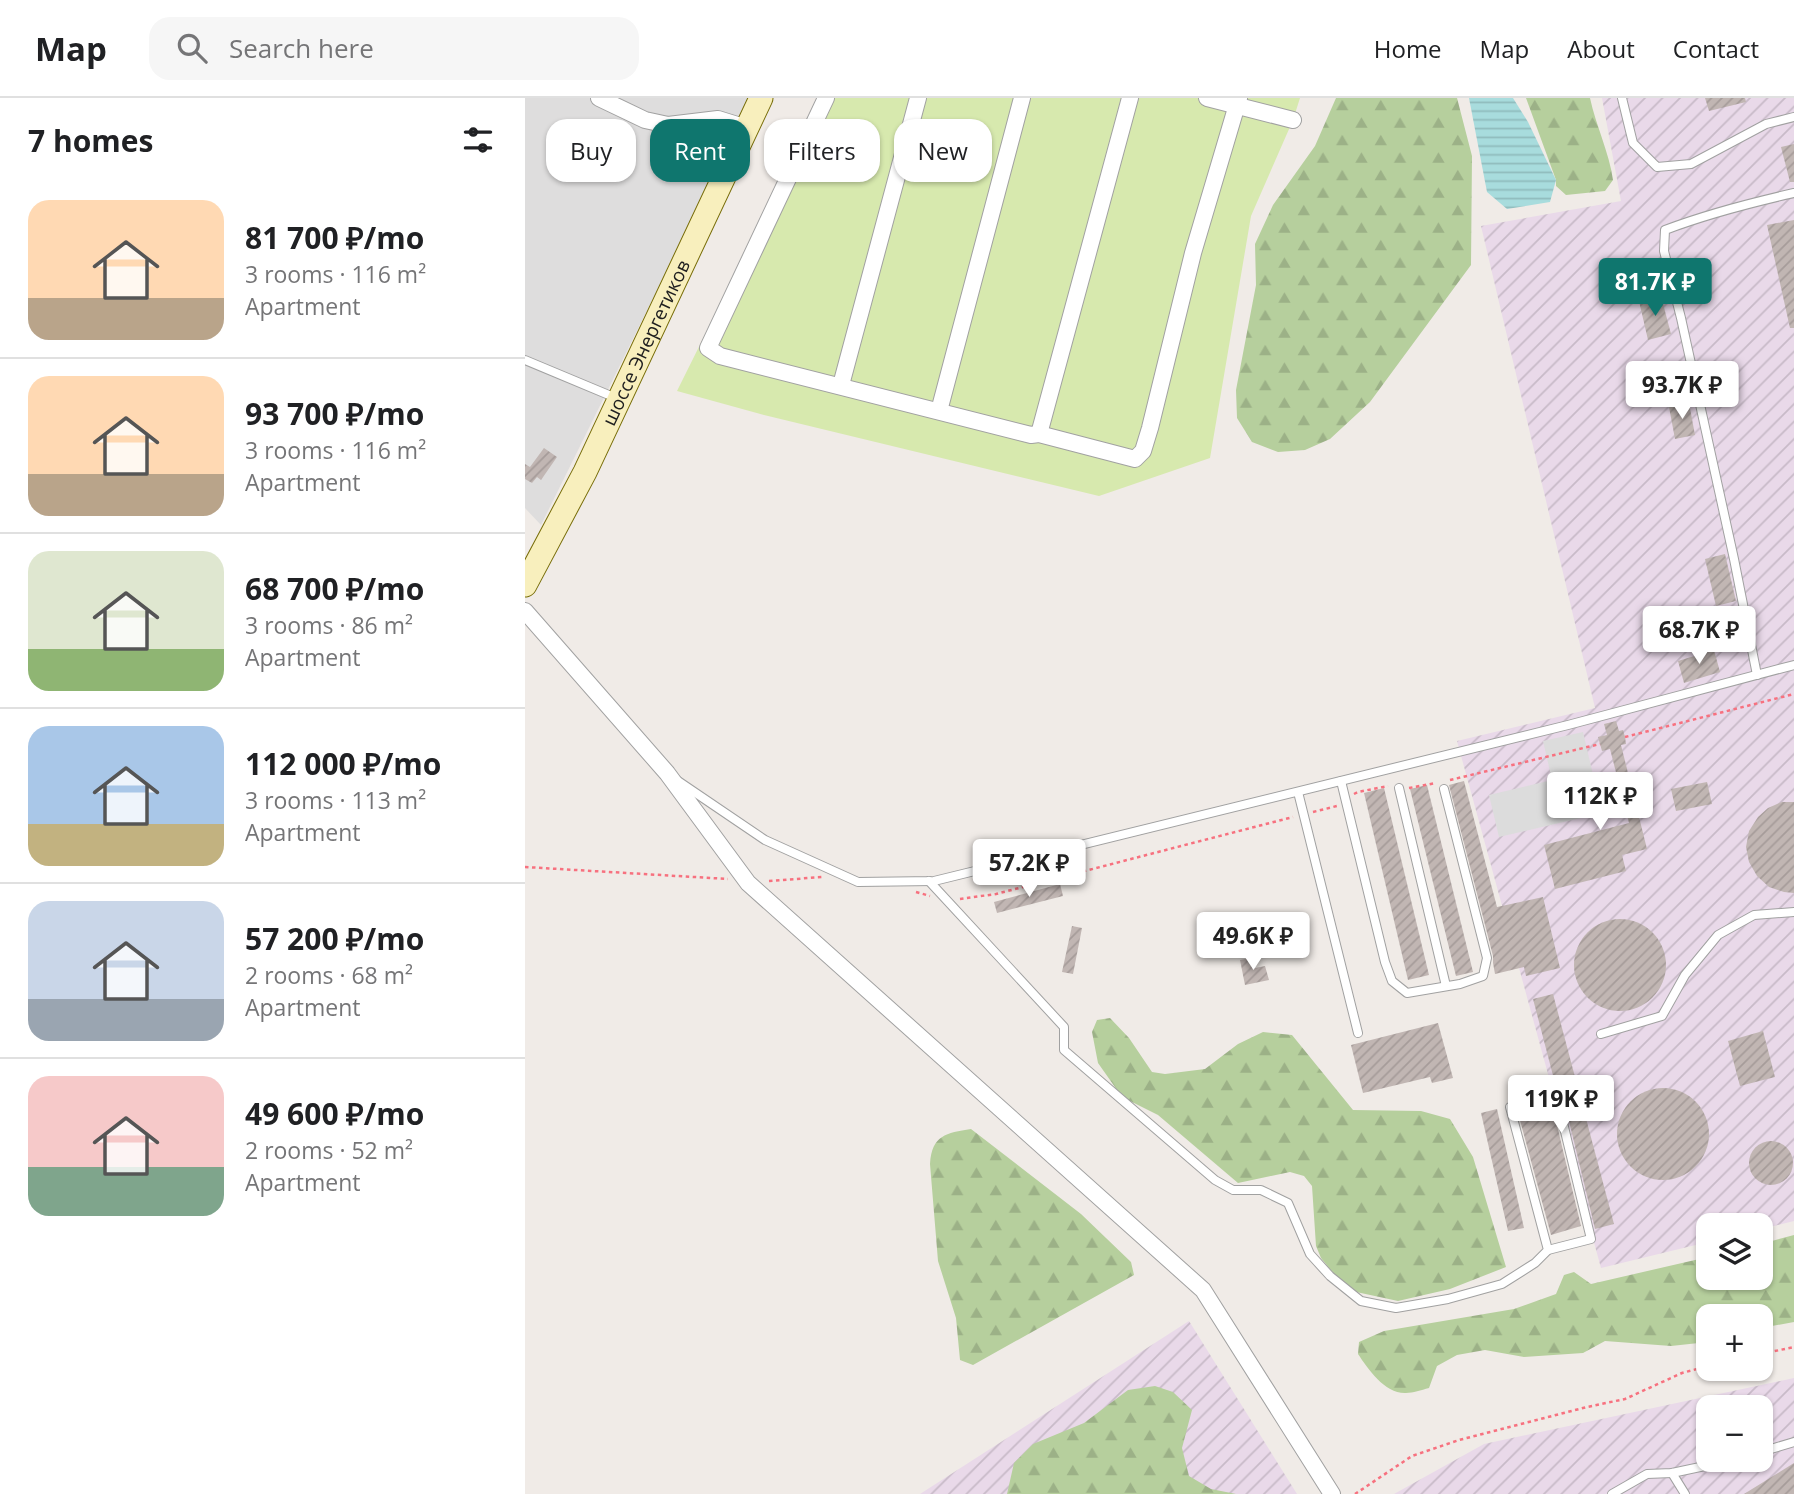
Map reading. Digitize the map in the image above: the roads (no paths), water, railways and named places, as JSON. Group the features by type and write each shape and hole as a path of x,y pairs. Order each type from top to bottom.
{"main road":[{"name":"шоссе Энергетиков","path":"750,122 761,98"},
{"name":"шоссе Энергетиков","path":"525,585 585,472 721,182"}],"street":[{"path":"599,98 650,121"},
{"path":"826,98 708,348 720,356 1135,459 1143,451 1150,428 1193,253 1238,102"},
{"path":"841,385 918,98"},
{"path":"939,411 1022,98"},
{"path":"1039,434 1130,98"},
{"path":"1207,98 1238,102 1293,120"},
{"path":"525,611 667,773 748,883 1203,1290 1332,1494"}],"lane":[{"path":"1622,98 1633,143 1657,167 1691,164 1766,124 1794,117"},
{"path":"1757,675 1664,241 1665,230 1741,205 1794,193"},
{"path":"525,360 619,399"},
{"path":"667,773 765,840 845,876 858,881 934,881 1568,725 1794,665"},
{"path":"1341,781 1385,962 1392,981 1406,993 1460,984 1483,976 1487,958 1444,789"},
{"path":"1399,788 1446,986"},
{"path":"1298,792 1358,1033"},
{"path":"929,881 1064,1027 1063,1050 1215,1180 1233,1191 1261,1190 1288,1203 1310,1254 1330,1276 1361,1301 1396,1308 1448,1299 1502,1284 1535,1263 1548,1250 1591,1239 1556,1094"},
{"path":"1601,1034 1662,1016 1685,975 1718,935 1754,915 1794,912"},
{"path":"1510,1107 1548,1250"},
{"path":"1773,1448 1794,1442"},
{"path":"1612,1494 1647,1474 1672,1473 1696,1468"},
{"path":"1672,1473 1685,1494"}],"water":[{"path":"1469,98 1513,98 1528,122 1556,180 1550,202 1507,209 1487,192"}]}
